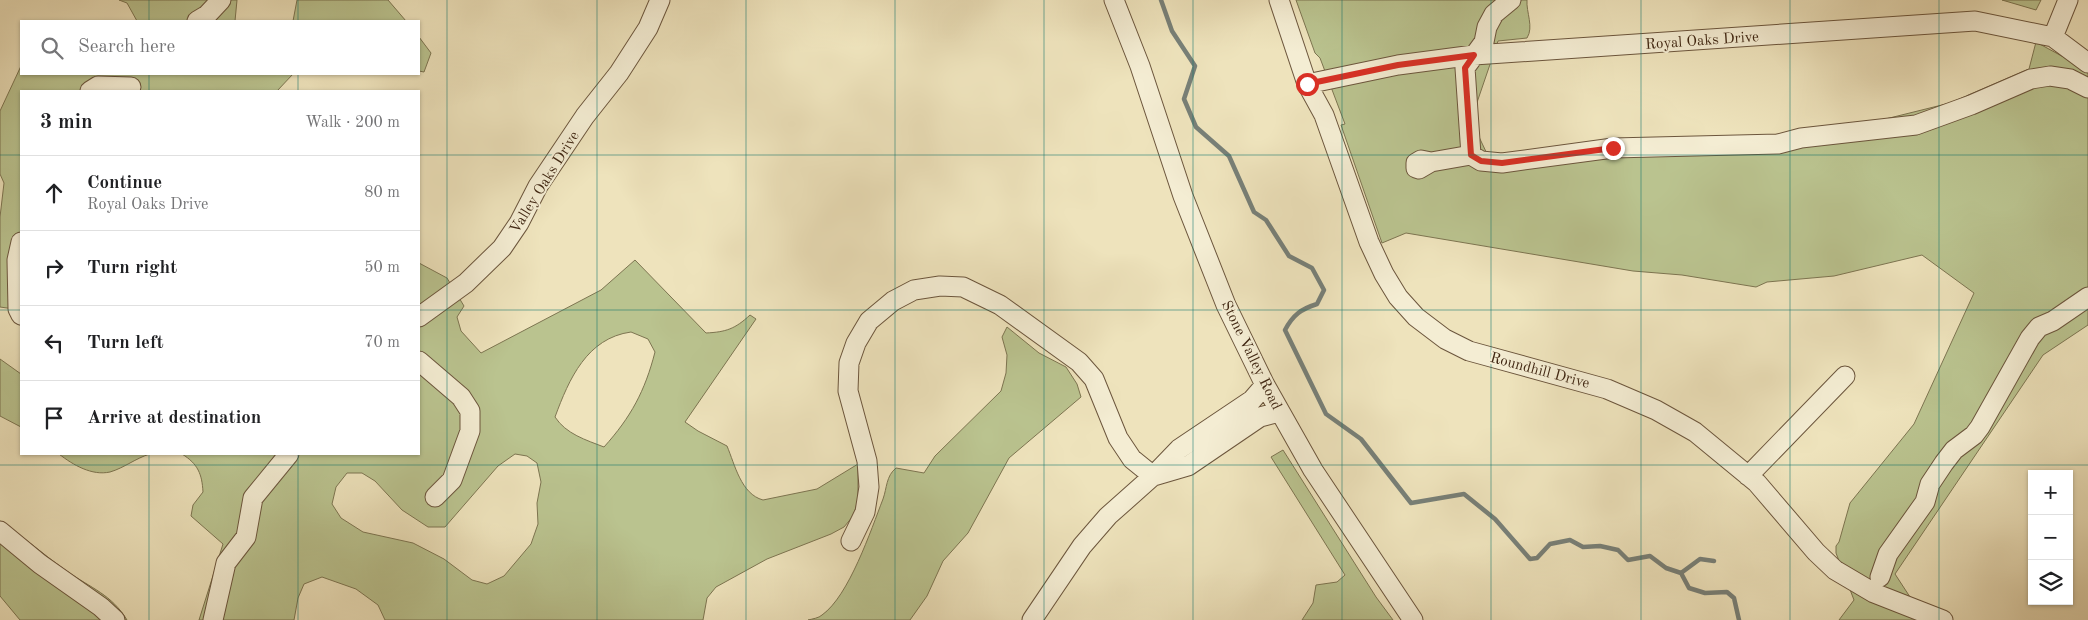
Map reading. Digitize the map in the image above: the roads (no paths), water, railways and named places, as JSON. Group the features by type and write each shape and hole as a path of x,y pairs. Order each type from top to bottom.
{"street":[{"path":"198,20 221,0"},
{"name":"Valley Oaks Drive","path":"420,316 466,283 502,248 519,223 538,186 585,116 619,73 648,28 660,0"},
{"name":"Stone Valley Road","path":"1114,0 1140,66 1183,196 1226,305 1279,412 1313,470 1413,620"},
{"name":"Stone Valley Road","path":"1124,0 1140,66"},
{"name":"Roundhill Drive","path":"1279,0 1307,84 1324,115 1369,242 1384,274 1398,297 1416,317 1445,339 1469,351 1607,389 1656,410 1695,432 1757,484 1816,552 1836,570 1874,593 1925,616 1943,620"},
{"path":"1471,155 1465,68 1484,42 1487,27 1494,14 1511,0"},
{"path":"2053,37 2068,0"},
{"name":"Royal Oaks Drive","path":"1307,84 1398,65 1474,55 1975,21 2053,37 2088,63"},
{"path":"1431,162 1471,155 1481,161 1502,163 1613,148 1778,144 1801,138 1916,125 1972,105 2031,79 2050,76 2070,79 2088,88"},
{"path":"92,90 98,86 135,82"},
{"path":"20,246 17,260 18,308 20,313"},
{"path":"851,541 865,512 869,487 867,461 848,391 849,363 856,343 869,321 893,301 914,290 940,286 963,287 1000,306 1078,362 1094,379 1118,438 1132,459 1153,476"},
{"path":"1880,577 1888,554 1925,502 1935,477 1954,450 1974,436 2030,338 2039,327 2053,321 2088,297"},
{"path":"420,361 461,397 470,411 470,431 452,480 435,497"},
{"path":"1748,476 1845,376"},
{"path":"1032,620 1082,546 1108,516 1153,476 1179,449 1252,400 1265,385"},
{"path":"1153,476 1188,466 1260,418 1279,412"},
{"path":"213,620 226,563 246,537 253,498 288,455"},
{"path":"0,531 40,564 101,607 115,620"}],"waterway":[{"path":"1161,0 1172,31 1195,66 1184,99 1196,127 1229,156 1254,212 1266,220 1289,256 1312,268 1324,290 1317,304 1298,313 1285,330 1326,414 1361,439 1411,503 1464,494 1495,519 1530,559 1537,558 1550,544 1570,540 1583,547 1600,546 1618,550 1628,560 1650,556 1666,568 1681,573 1689,588 1705,593 1727,592 1734,598 1739,620"},
{"path":"1681,573 1700,559 1714,561"}]}
